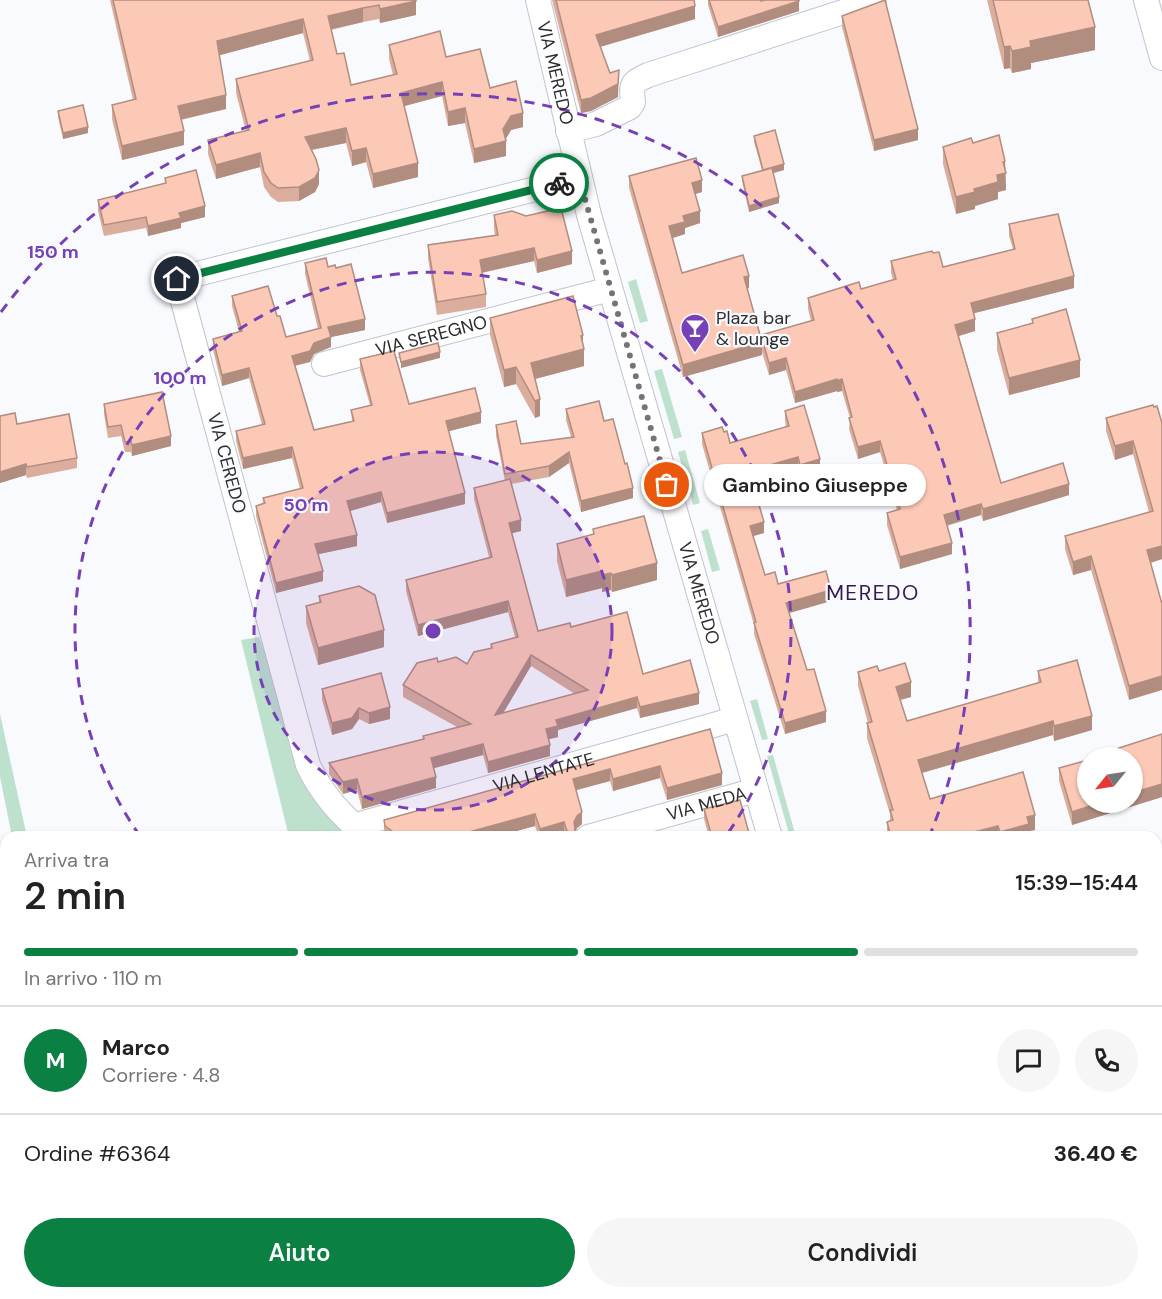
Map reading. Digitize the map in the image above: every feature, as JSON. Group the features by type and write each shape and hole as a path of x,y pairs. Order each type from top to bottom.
{"street":[{"name":"VIA MEREDO","path":"538,0 579,178 768,831"},
{"path":"1146,0 1162,58"},
{"path":"568,131 596,124 630,107 633,102 632,88 635,81 648,75 874,2"},
{"name":"VIA CEREDO","path":"361,831 328,799 308,765 177,279 579,178"},
{"name":"VIA SEREGNO","path":"324,364 610,289"},
{"name":"VIA LENTATE","path":"361,831 735,719"},
{"name":"VIA MEDA","path":"609,831 756,790"}],"green space":[{"path":"636,279 648,321 640,323 628,282"},
{"path":"662,369 682,437 674,439 654,371"},
{"path":"685,450 700,503 693,505 678,452"},
{"path":"708,529 720,570 712,572 701,531"},
{"path":"259,637 269,662 353,831 288,831 241,640"},
{"path":"757,699 768,739 762,740 750,701"},
{"path":"0,714 26,831 11,831 0,777"},
{"path":"773,755 794,831 788,831 767,756"}],"building":[{"path":"113,0 416,0 380,9 379,5 328,16 337,54 344,53 351,85 397,74 389,45 440,31 446,57 480,49 490,88 516,81 523,113 511,116 503,129 506,141 474,149 465,108 448,112 442,82 401,93 418,163 373,174 366,148 352,151 346,128 305,137 319,170 315,178 299,187 278,188 271,183 264,172 260,153 216,165 208,140 249,130 236,79 313,60 303,19 217,41 226,95 178,106 184,131 122,146 112,105 136,99"},
{"path":"556,0 694,0 695,6 596,35 610,73 619,70 618,84 591,98 581,100"},
{"path":"709,0 799,0 799,1 718,27"},
{"path":"885,0 918,129 874,140 842,16"},
{"path":"993,0 1088,0 1095,27 1030,41 1031,47 1012,51 1010,46 1004,47"},
{"path":"83,105 88,127 63,133 58,111"},
{"path":"775,130 784,164 763,170 754,136"},
{"path":"999,135 1006,173 997,175 998,182 956,197 943,147 971,138 973,143"},
{"path":"696,158 702,180 692,183 700,211 683,216 685,222 669,226 682,273 743,255 749,276 744,277 762,342 683,365 629,176"},
{"path":"772,168 779,197 749,206 742,176"},
{"path":"196,170 205,206 179,213 181,218 148,226 146,217 104,225 98,200 166,183 165,178"},
{"path":"561,208 572,251 537,260 534,248 480,260 486,294 437,302 428,245 498,235 494,215 512,211 526,216"},
{"path":"1058,214 1074,276 971,303 975,319 955,325 1001,483 1063,463 1069,484 983,509 981,504 944,515 952,543 900,557 887,513 900,509 880,441 858,447 849,418 852,417 842,379 795,392 786,358 769,363 761,335 814,320 808,298 859,282 861,289 896,279 891,261 932,251 933,253 939,252 943,267 1015,249 1009,224"},
{"path":"326,258 328,267 335,265 336,268 351,264 365,319 328,327 331,337 314,343 310,351 292,356 314,430 354,421 351,410 372,405 360,359 394,351 409,404 475,388 481,412 446,421 465,493 387,513 381,492 347,501 357,535 315,544 323,571 276,583 256,506 265,503 263,498 303,488 292,447 243,458 236,431 265,424 249,368 222,375 213,339 242,331 232,296 268,286 286,337 321,328 305,263"},
{"path":"573,296 583,335 581,336 584,349 531,363 540,399 535,401 516,367 504,370 490,318"},
{"path":"1066,309 1080,360 1009,378 997,333 1033,323 1032,319"},
{"path":"438,343 440,352 401,362 399,353"},
{"path":"162,392 171,436 132,445 131,441 125,442 121,425 108,427 104,404"},
{"path":"599,401 604,421 613,419 633,488 581,501 569,452 549,466 505,474 496,425 516,421 521,444 574,437 566,409"},
{"path":"804,405 820,459 800,465 798,457 749,471 764,522 750,526 765,575 775,572 778,584 826,571 831,590 786,603 807,670 814,669 826,711 785,723 754,623 756,622 702,433 722,427 724,432 727,431 730,443 789,426 785,411"},
{"path":"1153,405 1157,406 1162,423 1162,546 1147,550 1162,604 1162,676 1129,686 1091,556 1073,562 1065,536 1153,511 1133,441 1115,446 1106,418"},
{"path":"15,413 17,424 69,414 77,458 27,467 26,464 0,472 0,416"},
{"path":"510,479 521,520 509,523 538,631 570,623 571,627 627,612 643,674 690,660 699,693 640,707 637,697 556,720 558,726 546,729 550,745 488,762 483,744 431,758 436,777 362,797 357,779 343,782 329,763 424,739 423,736 471,724 403,685 417,663 437,658 438,662 456,657 467,664 474,652 492,648 491,644 518,637 508,601 418,625 406,580 492,557 474,488","holes":["531,655 588,690 495,715"]},
{"path":"644,516 657,563 612,575 611,573 602,575 602,571 566,580 557,544 594,534 593,529"},
{"path":"359,586 375,595 384,630 318,648 306,606 321,602 319,596"},
{"path":"1077,660 1092,716 1054,726 1053,721 918,760 930,799 1023,772 1035,815 1027,817 1029,824 1004,831 1000,831 998,826 978,831 889,831 887,822 893,820 890,810 893,810 867,723 872,722 858,672 877,666 879,671 905,663 911,682 896,687 907,721 1041,682 1038,671"},
{"path":"381,673 390,707 369,713 359,708 352,718 332,723 322,689"},
{"path":"710,729 722,773 667,788 660,766 613,779 610,769 573,779 582,812 574,822 576,831 567,831 564,822 540,829 535,814 473,831 392,831 385,826 384,820"},
{"path":"1162,734 1162,784 1143,790 1143,747 1122,747"},
{"path":"1077,763 1077,810 1072,812 1059,768"},
{"path":"740,800 748,831 710,831 704,809"}],"way so far":[{"path":"559,183 579,178 667,485"}],"place":[{"name":"Plaza bar & lounge","path":"695,354"},
{"name":"Gambino Giuseppe","path":"667,485"}],"district":[{"name":"MEREDO","path":"873,593"}],"route":[{"path":"177,279 559,183"}]}
